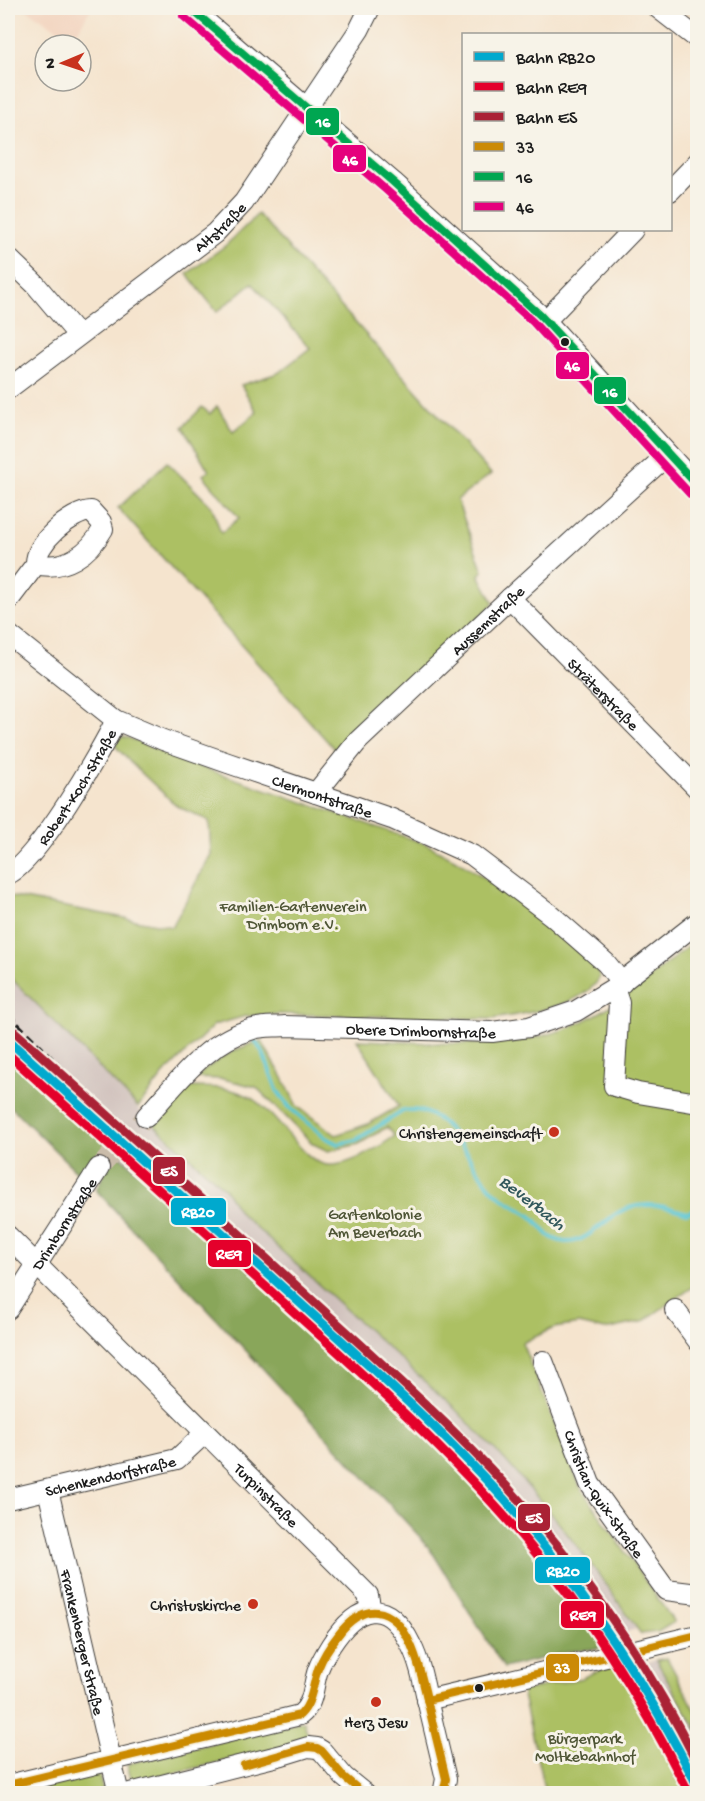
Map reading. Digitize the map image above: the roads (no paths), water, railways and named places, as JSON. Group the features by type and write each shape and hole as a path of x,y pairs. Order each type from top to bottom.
{"street":[{"path":"190,8 393,182 546,320 698,487"},
{"name":"Altstraße","path":"8,389 215,233 244,202 359,30 370,8"},
{"path":"658,8 698,39"},
{"path":"672,189 695,169"},
{"path":"546,320 632,231"},
{"path":"8,258 78,335"},
{"name":"Aussemstraße","path":"316,793 358,741 667,455"},
{"path":"8,601 36,564"},
{"name":"Sträterstraße","path":"510,598 698,789"},
{"name":"Clermontstraße","path":"8,634 117,720 163,740 392,819 472,855 551,915 606,963 618,985"},
{"name":"Robert-Koch-Straße","path":"8,874 34,852 117,720"},
{"name":"Obere Drimbornstraße","path":"146,1117 207,1052 221,1041 253,1028 296,1026 492,1032 529,1027 553,1021 576,1011 618,985 698,922"},
{"path":"618,985 614,1086 638,1093 698,1103"},
{"name":"Drimbornstraße","path":"8,1309 99,1168"},
{"name":"Turpinstraße","path":"8,1236 368,1595 371,1611"},
{"path":"675,1310 698,1341"},
{"name":"Christian-Quix-Straße","path":"543,1361 590,1484 666,1590 698,1594"},
{"name":"Schenkendorfstraße","path":"8,1499 177,1459 205,1433"},
{"name":"Frankenberger Straße","path":"48,1490 118,1794"},
{"path":"8,1785 300,1716 308,1709 312,1700 318,1670 331,1644 347,1624 358,1615 371,1611 382,1611 394,1619 405,1634 417,1658 446,1779 443,1794"},
{"path":"427,1700 698,1635"},
{"path":"126,1794 308,1747 322,1751 344,1777 365,1794"}],"waterway":[{"name":"Beverbach","path":"255,1041 263,1053 277,1090 290,1108 326,1138 338,1144 356,1140 403,1111 419,1111 433,1116 456,1138 494,1191 532,1217 551,1237 562,1242 573,1242 583,1238 628,1208 643,1205 658,1206 687,1213 698,1208"}],"tunnel":[{"path":"99,1168 146,1117"}],"railway":[{"path":"8,1014 115,1121"},
{"path":"8,1039 203,1204 403,1384 475,1454 542,1529 602,1608 655,1690 698,1767"}],"rail line":[{"name":"ES","path":"15,1032 381,1363 459,1437 509,1489 563,1552 613,1620 658,1690 698,1764"},
{"name":"RB20","path":"8,1040 388,1383 503,1498 559,1565 610,1636 634,1672 698,1787"},
{"name":"RE9","path":"8,1054 366,1378 465,1473 526,1541 573,1600 635,1694 689,1793"}],"place":[{"name":"Christengemeinschaft","path":"554,1132"},
{"name":"Christuskirche","path":"253,1604"},
{"name":"Herz Jesu","path":"376,1702"}],"park label":[{"name":"Familien-Gartenverein Drimborn e.V.","path":"293,914"},
{"name":"Gartenkolonie Am Beverbach","path":"375,1222"},
{"name":"Bürgerpark Moltkebahnhof","path":"585,1746"}]}
